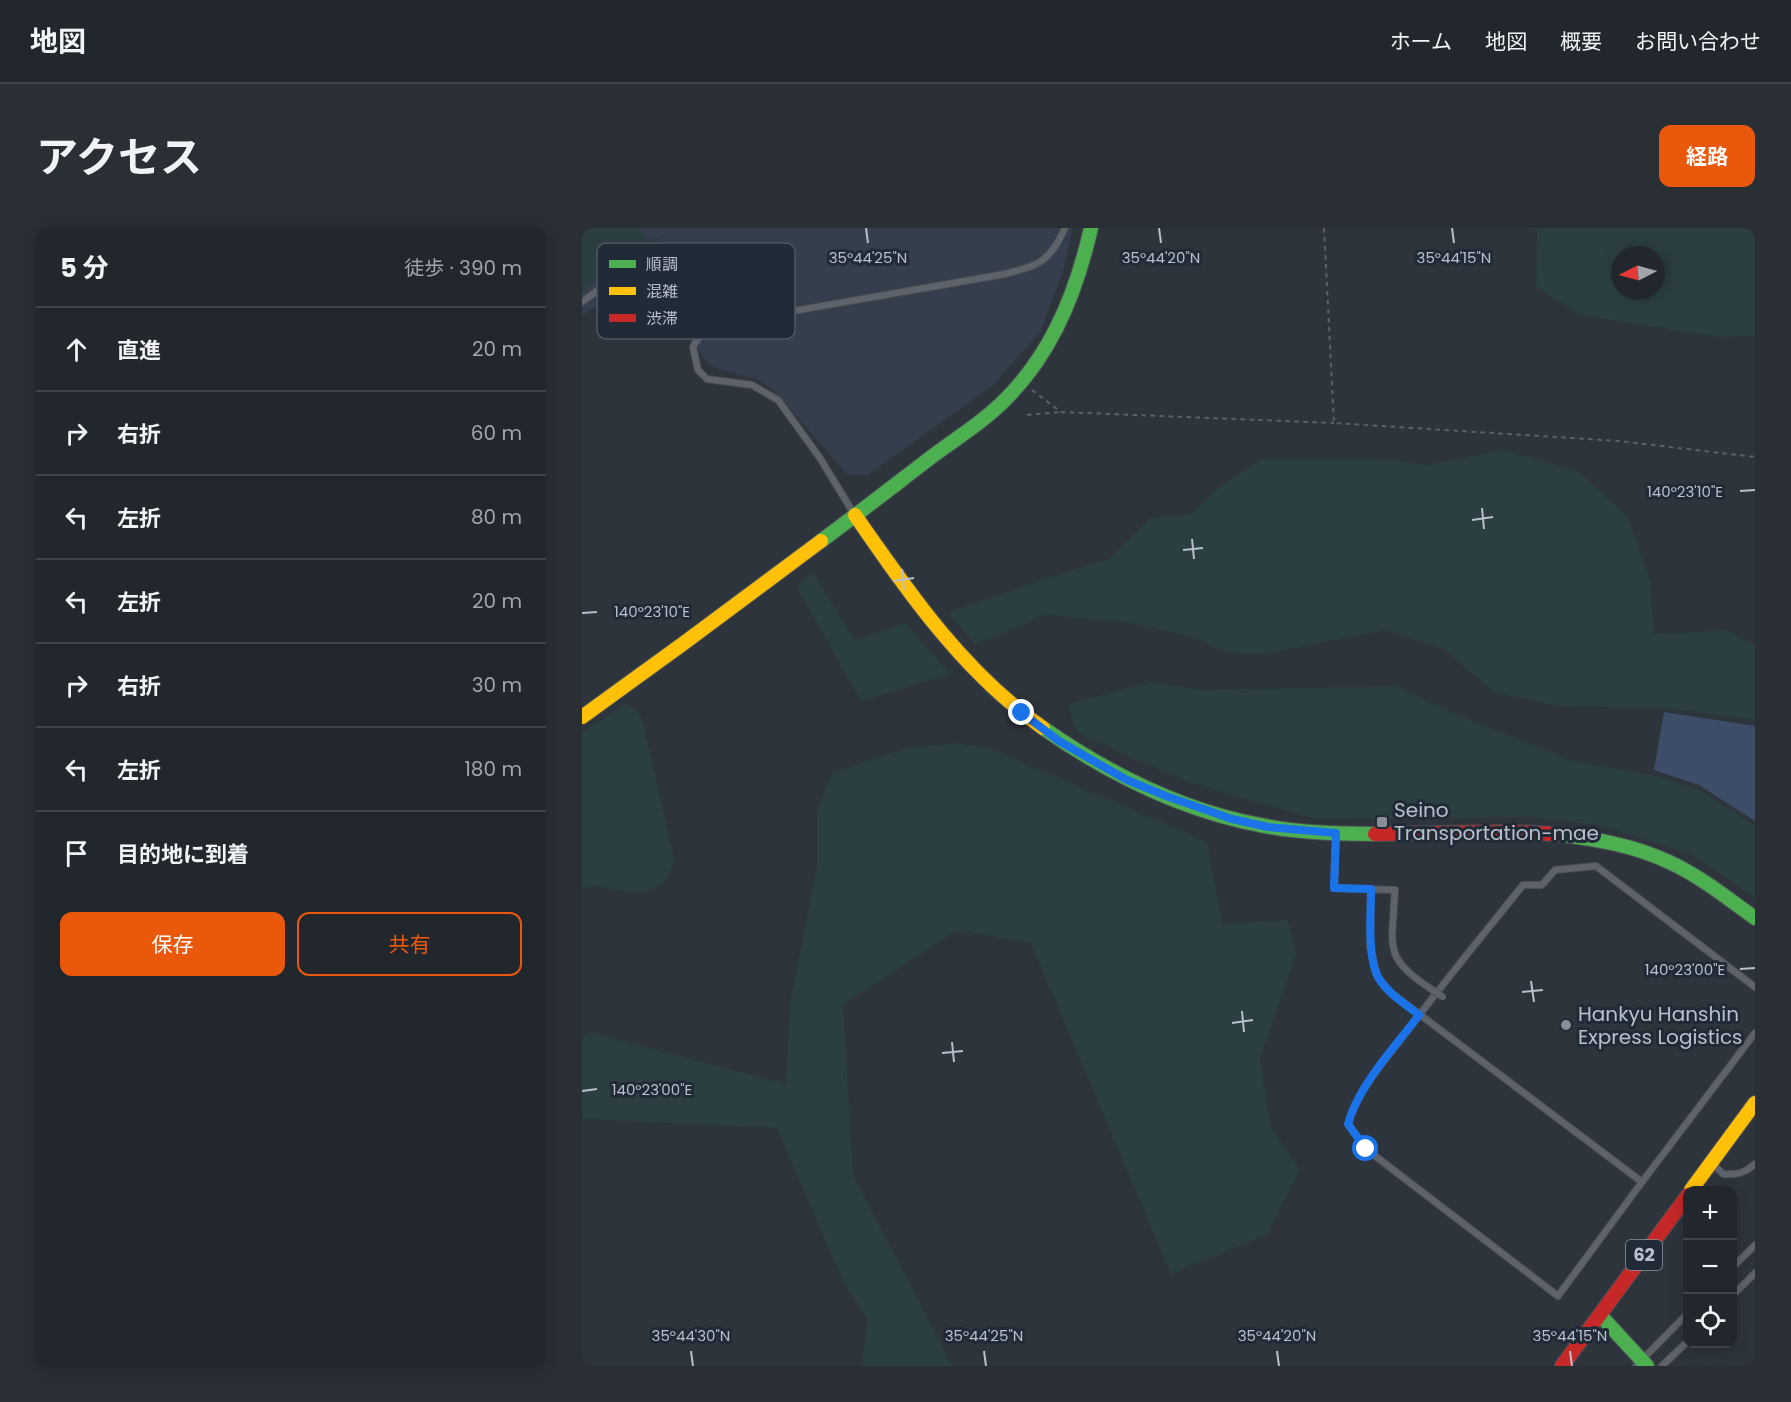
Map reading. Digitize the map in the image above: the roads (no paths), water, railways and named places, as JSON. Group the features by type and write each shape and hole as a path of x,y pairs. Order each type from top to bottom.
{"street":[{"path":"582,717 636,679 997,407 1042,354 1062,322 1086,254 1091,228"},
{"path":"855,515 922,610 955,650 989,684 1059,741 1127,780 1232,819 1268,827 1394,835 1542,833 1579,835 1606,840 1668,862 1706,883 1755,918"},
{"path":"1695,1186 1755,1103"},
{"name":"62","path":"1562,1366 1683,1202"},
{"path":"1600,1314 1641,1364"}],"lane":[{"path":"795,311 1005,274 1032,267 1048,257 1059,243 1065,228"},
{"path":"582,302 597,291"},
{"path":"697,339 693,347 698,370 706,379 752,385 778,400 820,458 855,515"},
{"path":"1336,833 1334,888 1395,890 1393,939 1396,956 1412,976 1443,997"},
{"path":"1755,987 1596,866 1555,870 1542,885 1523,885 1419,1015 1372,1078 1352,1111 1348,1124 1366,1149 1558,1296 1755,1033"},
{"path":"1371,889 1370,946 1377,976 1390,992 1642,1182"},
{"path":"1711,1163 1723,1174 1747,1171 1755,1164"},
{"path":"1737,1263 1755,1245"},
{"path":"1734,1294 1755,1273"},
{"path":"1641,1364 1683,1318"},
{"path":"1662,1366 1683,1346"}],"water":[{"path":"1664,712 1755,726 1755,821 1699,785 1654,770"}],"place":[{"name":"Seino Transportation-mae","path":"1382,822"},
{"name":"Hankyu Hanshin Express Logistics","path":"1566,1025"}]}
